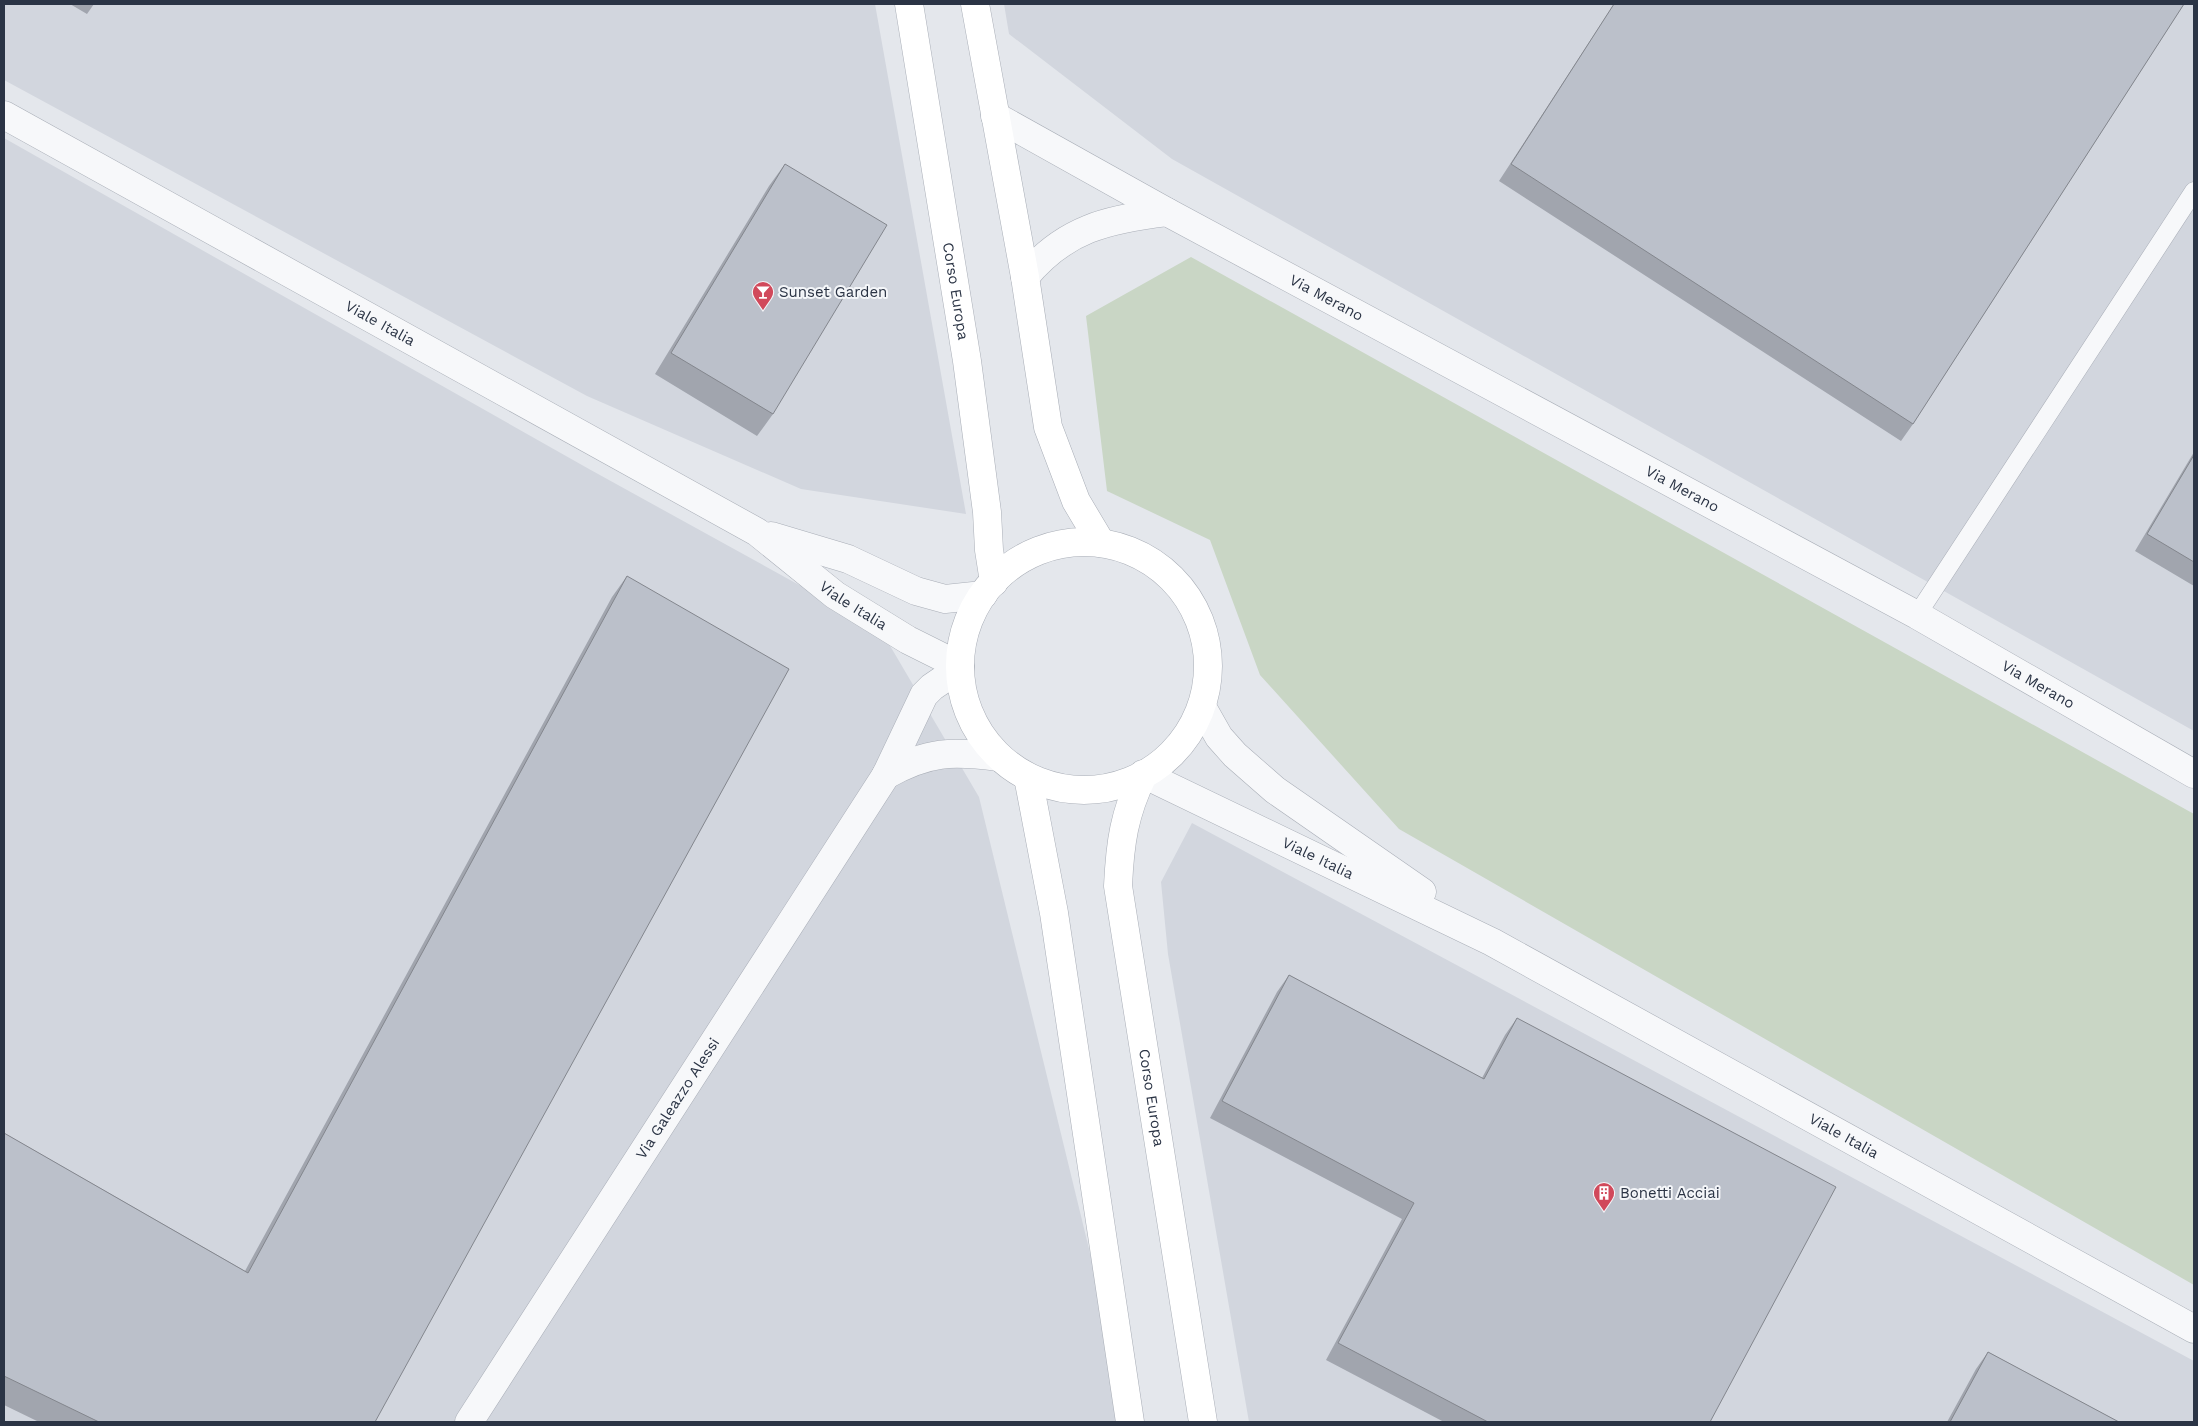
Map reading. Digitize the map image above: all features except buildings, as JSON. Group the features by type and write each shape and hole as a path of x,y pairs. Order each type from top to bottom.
{"main road":[{"name":"Corso Europa","path":"909,4 967,361 987,512 988,588"},
{"path":"975,4 1024,277 1048,427 1076,501 1101,543"},
{"path":"1072,543 1101,543 1136,553 1144,558 1167,573 1191,601 1205,634 1209,671 1202,707 1182,742 1166,760 1132,783 1099,790 1062,789 1028,778 999,757 980,731 960,688 960,667 966,627 988,588 1016,562 1042,549 1072,543"},
{"name":"Corso Europa","path":"1143,775 1124,822 1120,845 1118,886 1203,1422"},
{"path":"1028,778 1054,913 1130,1422"}],"street":[{"name":"Viale Italia","path":"4,115 757,532 835,594 908,640 960,667"},
{"name":"Via Merano","path":"995,116 1168,212 1917,615 2194,774"},
{"path":"1024,277 1040,258 1060,243 1089,228 1126,217 1168,212"},
{"name":"Viale Italia","path":"757,532 848,559 916,591 945,599 988,588"},
{"name":"Via Galeazzo Alessi","path":"469,1422 886,775 924,695 960,667"},
{"name":"Viale Italia","path":"1202,707 1219,737 1235,755 1275,790 1492,942"},
{"name":"Via Galeazzo Alessi","path":"886,775 909,762 935,754 967,753 999,757"},
{"name":"Viale Italia","path":"1143,775 1492,942 2194,1329"}],"lane":[{"path":"1917,615 2194,191"}],"shaded area":[{"path":"4,4 875,4 966,514 801,489 587,396 4,80"},
{"path":"1004,4 2194,4 2194,731 1172,159 1009,34"},
{"path":"4,138 589,469 879,627 979,797 1099,1290 1118,1422 4,1422"},
{"path":"1192,823 2194,1361 2194,1422 1249,1422 1168,954 1161,882"}],"green space":[{"path":"1191,257 2194,814 2194,1285 1399,829 1260,675 1210,540 1107,491 1086,316"}],"place":[{"name":"Sunset Garden","path":"763,311"},
{"name":"Bonetti Acciai","path":"1604,1212"}]}
